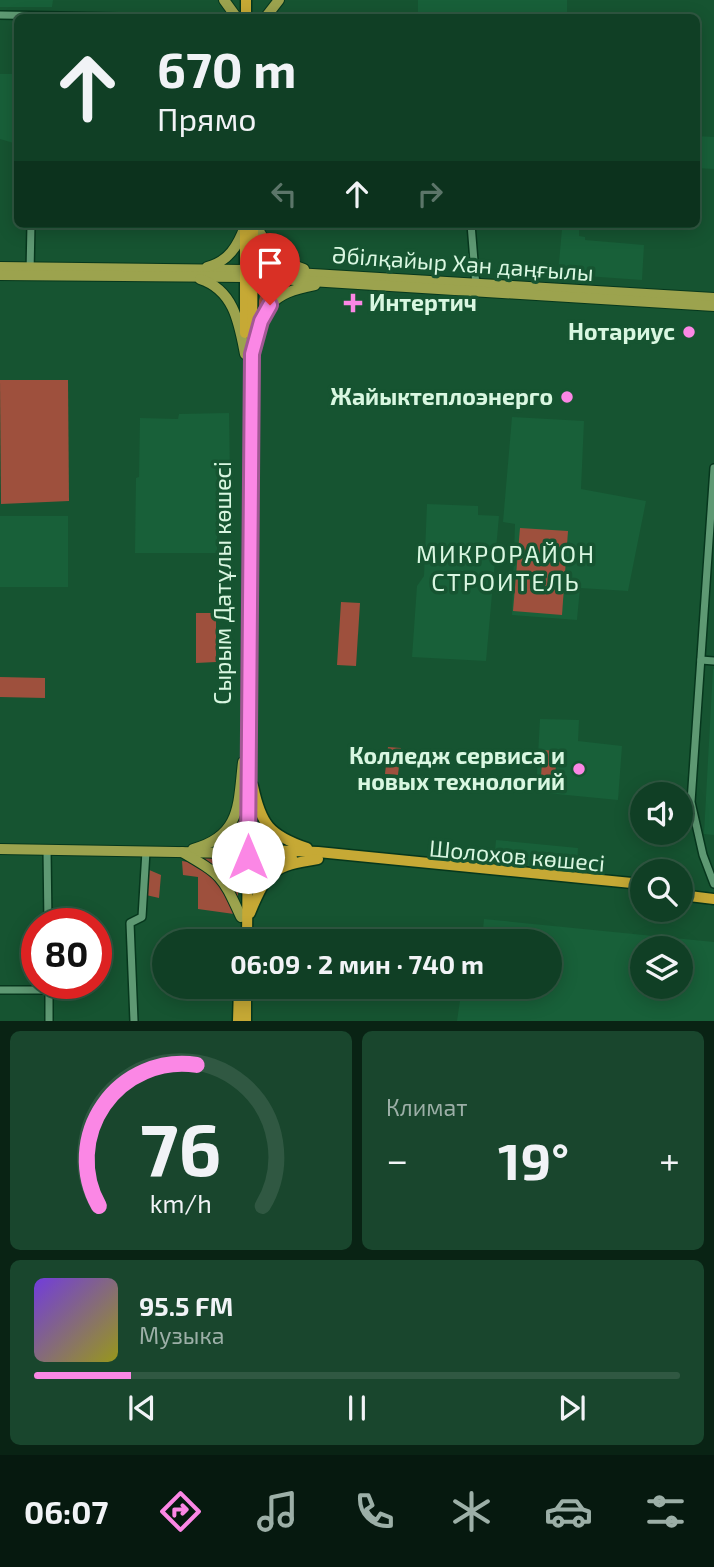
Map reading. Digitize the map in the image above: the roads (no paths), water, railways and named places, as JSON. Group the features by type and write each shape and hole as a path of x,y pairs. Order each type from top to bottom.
{"highway":[{"name":"Сырым Датұлы көшесі","path":"245,228 249,274 243,853 245,929"},
{"name":"Сырым Датұлы көшесі","path":"249,274 255,228"},
{"path":"246,762 258,810 270,829 282,838 318,855"},
{"path":"243,853 318,855"},
{"path":"244,918 270,874 290,863 318,855"},
{"name":"Шолохов көшесі","path":"318,855 371,856 630,883"},
{"name":"Шолохов көшесі","path":"318,855 358,862 630,889"},
{"path":"693,889 714,892"},
{"path":"693,896 714,899"},
{"name":"Сырым Датұлы көшесі","path":"242,929 244,918"},
{"path":"238,1021 239,999"},
{"path":"246,999 246,1021"}],"main road":[{"path":"268,14 279,0"},
{"path":"189,273 223,261 235,246 243,228"},
{"path":"257,228 287,261 318,274"},
{"name":"Әбілқайыр Хан даңғылы","path":"0,267 30,271 318,274 714,306"},
{"name":"Әбілқайыр Хан даңғылы","path":"0,275 30,271"},
{"path":"189,273 211,283 229,300 248,354"},
{"name":"Әбілқайыр Хан даңғылы","path":"249,274 340,283 714,299"},
{"path":"248,354 264,315 275,300 291,290 340,283"},
{"path":"182,852 215,841 228,829 237,810 246,762"},
{"path":"0,849 243,853"},
{"path":"182,852 222,878 244,918"}],"street":[{"path":"30,271 31,228"},
{"path":"471,228 477,288"},
{"path":"714,468 691,802 703,855 714,884"},
{"path":"701,660 714,661"},
{"path":"47,849 48,908"},
{"path":"134,1021 130,923 142,917 146,851"},
{"path":"0,990 21,989"},
{"path":"49,999 49,1021"}],"place":[{"name":"Интертич","path":"353,303"},
{"name":"Нотариус","path":"689,332"},
{"name":"Жайыктеплоэнерго","path":"567,397"},
{"name":"Колледж сервиса и новых технологий","path":"579,769"}],"district":[{"name":"МИКРОРАЙОН СТРОИТЕЛЬ","path":"506,569"}]}
